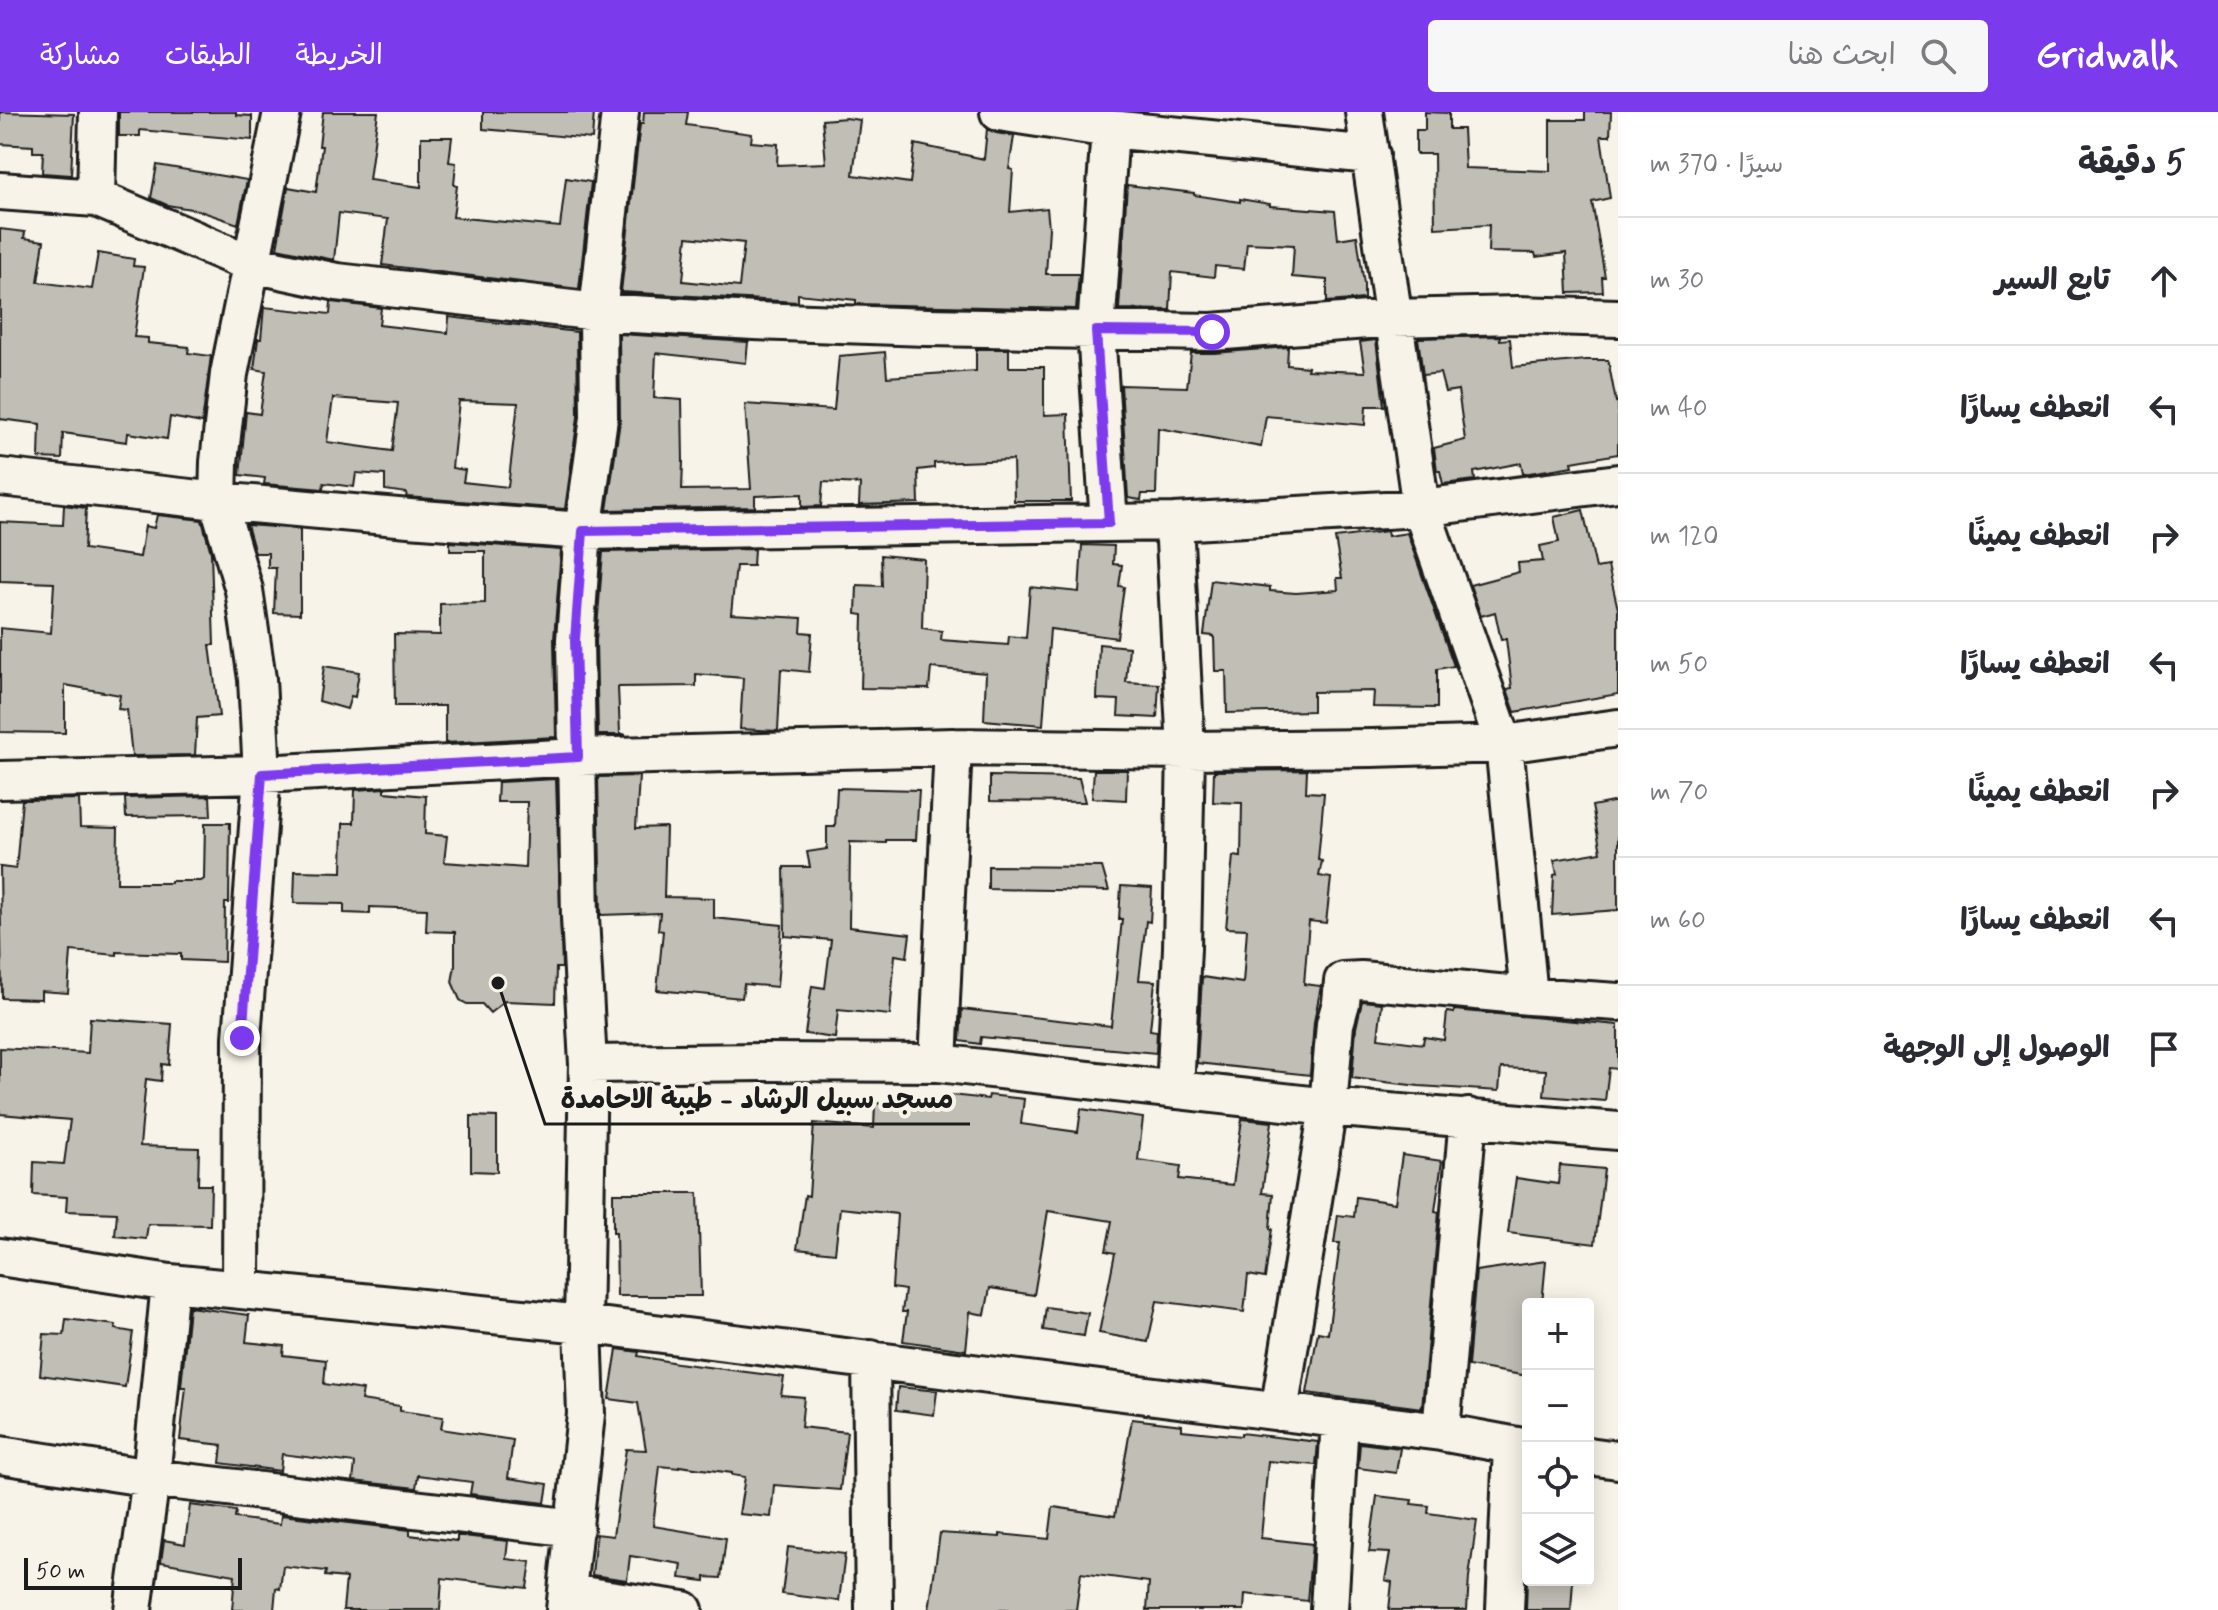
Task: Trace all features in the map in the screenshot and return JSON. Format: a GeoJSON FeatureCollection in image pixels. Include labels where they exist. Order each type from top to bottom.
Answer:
{"type":"FeatureCollection","features":[{"type":"Feature","properties":{"kind":"street"},"geometry":{"type":"LineString","coordinates":[[96,198],[98,112]]}},
{"type":"Feature","properties":{"kind":"street"},"geometry":{"type":"LineString","coordinates":[[241,1290],[242,1038],[262,774],[257,679],[244,590],[218,501],[219,462],[229,374],[282,112]]}},
{"type":"Feature","properties":{"kind":"street"},"geometry":{"type":"LineString","coordinates":[[620,112],[598,312],[599,418],[583,531],[575,640],[580,917],[588,1064],[583,1324],[586,1414],[567,1601],[684,1610]]}},
{"type":"Feature","properties":{"kind":"street"},"geometry":{"type":"LineString","coordinates":[[999,112],[1110,129],[1371,155]]}},
{"type":"Feature","properties":{"kind":"street"},"geometry":{"type":"LineString","coordinates":[[1364,112],[1421,508],[1504,744],[1529,996]]}},
{"type":"Feature","properties":{"kind":"street"},"geometry":{"type":"LineString","coordinates":[[1109,523],[1096,331],[1110,129]]}},
{"type":"Feature","properties":{"kind":"street"},"geometry":{"type":"LineString","coordinates":[[0,191],[96,198],[252,264],[337,282],[598,312],[754,321],[1212,332],[1393,318],[1517,315],[1618,318]]}},
{"type":"Feature","properties":{"kind":"street"},"geometry":{"type":"LineString","coordinates":[[0,477],[218,501],[583,531],[1174,522],[1421,508],[1618,483]]}},
{"type":"Feature","properties":{"kind":"street"},"geometry":{"type":"LineString","coordinates":[[1174,522],[1186,750],[1182,948],[1175,1090]]}},
{"type":"Feature","properties":{"kind":"street"},"geometry":{"type":"LineString","coordinates":[[0,780],[262,774],[578,757],[953,747],[1186,750],[1504,744],[1618,728]]}},
{"type":"Feature","properties":{"kind":"street"},"geometry":{"type":"LineString","coordinates":[[938,1063],[953,747]]}},
{"type":"Feature","properties":{"kind":"street"},"geometry":{"type":"LineString","coordinates":[[1279,1412],[1328,1107],[1335,1024],[1343,981],[1618,1002]]}},
{"type":"Feature","properties":{"kind":"street"},"geometry":{"type":"LineString","coordinates":[[588,1064],[938,1063],[1328,1107],[1618,1131]]}},
{"type":"Feature","properties":{"kind":"street"},"geometry":{"type":"LineString","coordinates":[[1441,1432],[1468,1117]]}},
{"type":"Feature","properties":{"kind":"street"},"geometry":{"type":"LineString","coordinates":[[0,1257],[170,1283],[583,1324],[871,1359],[1441,1432],[1520,1447],[1505,1610]]}},
{"type":"Feature","properties":{"kind":"street"},"geometry":{"type":"LineString","coordinates":[[133,1610],[151,1478],[170,1283]]}},
{"type":"Feature","properties":{"kind":"street"},"geometry":{"type":"LineString","coordinates":[[871,1359],[874,1610]]}},
{"type":"Feature","properties":{"kind":"street"},"geometry":{"type":"LineString","coordinates":[[1329,1610],[1340,1419]]}},
{"type":"Feature","properties":{"kind":"street"},"geometry":{"type":"LineString","coordinates":[[0,1455],[151,1478],[575,1528]]}},
{"type":"Feature","properties":{"kind":"street"},"geometry":{"type":"LineString","coordinates":[[1594,1457],[1618,1460]]}},
{"type":"Feature","properties":{"kind":"building"},"geometry":{"type":"Polygon","coordinates":[[[0,112],[74,114],[71,175],[42,173],[43,152],[33,152],[33,146],[0,144],[0,112]]]}},
{"type":"Feature","properties":{"kind":"building"},"geometry":{"type":"Polygon","coordinates":[[[119,112],[236,112],[236,115],[252,116],[252,140],[140,130],[140,136],[119,136],[119,112]]]}},
{"type":"Feature","properties":{"kind":"building"},"geometry":{"type":"Polygon","coordinates":[[[323,112],[378,112],[369,180],[421,187],[421,137],[452,137],[449,162],[456,163],[454,185],[457,186],[453,217],[560,227],[566,178],[591,182],[579,289],[382,265],[388,219],[339,213],[334,260],[277,248],[288,187],[316,192],[323,112]]]}},
{"type":"Feature","properties":{"kind":"building"},"geometry":{"type":"Polygon","coordinates":[[[483,112],[594,112],[592,139],[483,129],[483,112]]]}},
{"type":"Feature","properties":{"kind":"building"},"geometry":{"type":"Polygon","coordinates":[[[644,112],[688,112],[686,125],[752,134],[751,142],[778,144],[777,165],[826,163],[822,120],[860,120],[853,175],[910,183],[915,144],[984,159],[987,129],[1014,136],[1009,169],[1013,170],[1010,212],[1047,208],[1046,274],[1079,274],[1076,309],[856,304],[856,300],[798,294],[798,302],[621,292],[640,124],[643,124],[644,112]],[[687,237],[683,281],[739,287],[744,243],[687,237]]]}},
{"type":"Feature","properties":{"kind":"building"},"geometry":{"type":"Polygon","coordinates":[[[1425,112],[1449,113],[1449,129],[1463,129],[1465,168],[1550,171],[1550,120],[1585,120],[1585,112],[1611,112],[1610,136],[1601,136],[1610,198],[1592,202],[1605,277],[1602,277],[1603,292],[1568,293],[1566,253],[1536,257],[1535,253],[1488,252],[1489,225],[1435,228],[1434,154],[1416,154],[1416,130],[1425,130],[1425,112]]]}},
{"type":"Feature","properties":{"kind":"building"},"geometry":{"type":"Polygon","coordinates":[[[157,165],[247,180],[238,224],[151,198],[157,165]]]}},
{"type":"Feature","properties":{"kind":"building"},"geometry":{"type":"Polygon","coordinates":[[[1127,185],[1240,202],[1240,199],[1270,206],[1335,211],[1338,239],[1357,236],[1364,299],[1327,302],[1327,280],[1292,277],[1294,245],[1247,243],[1244,269],[1215,266],[1214,277],[1172,272],[1170,310],[1119,309],[1127,185]]]}},
{"type":"Feature","properties":{"kind":"building"},"geometry":{"type":"Polygon","coordinates":[[[0,229],[25,232],[24,238],[44,241],[38,282],[92,289],[98,253],[134,259],[133,266],[144,267],[134,337],[148,338],[148,343],[189,347],[188,353],[211,356],[202,423],[170,417],[167,439],[128,433],[127,442],[63,433],[62,459],[39,458],[40,424],[0,419],[0,229]]]}},
{"type":"Feature","properties":{"kind":"building"},"geometry":{"type":"Polygon","coordinates":[[[331,302],[381,308],[379,325],[448,333],[449,317],[577,332],[578,417],[565,509],[406,497],[407,493],[385,490],[385,475],[356,473],[354,487],[324,483],[323,489],[264,484],[265,478],[240,475],[246,412],[260,414],[266,371],[254,369],[264,307],[330,314],[331,302]],[[333,398],[327,442],[392,451],[398,403],[333,398]],[[459,401],[452,468],[465,470],[463,482],[508,487],[518,403],[459,401]]]}},
{"type":"Feature","properties":{"kind":"building"},"geometry":{"type":"Polygon","coordinates":[[[619,334],[748,342],[746,363],[656,353],[654,398],[682,400],[682,490],[751,489],[745,404],[834,410],[839,356],[885,352],[887,377],[976,371],[976,349],[1009,349],[1009,367],[1044,367],[1044,415],[1068,414],[1071,501],[1014,501],[1013,460],[934,463],[934,468],[918,470],[919,503],[859,505],[860,484],[823,482],[821,506],[802,507],[802,494],[755,496],[755,507],[607,510],[620,421],[619,334]]]}},
{"type":"Feature","properties":{"kind":"building"},"geometry":{"type":"Polygon","coordinates":[[[1500,336],[1500,340],[1510,339],[1513,367],[1608,360],[1618,401],[1618,454],[1572,462],[1573,466],[1523,474],[1521,463],[1474,472],[1475,480],[1443,484],[1440,471],[1437,471],[1434,448],[1465,440],[1458,390],[1445,392],[1440,373],[1423,375],[1418,338],[1500,336]]]}},
{"type":"Feature","properties":{"kind":"building"},"geometry":{"type":"Polygon","coordinates":[[[1376,340],[1384,406],[1366,406],[1365,425],[1266,416],[1261,447],[1158,428],[1156,494],[1142,494],[1141,500],[1128,498],[1121,385],[1187,387],[1191,353],[1288,347],[1287,365],[1308,367],[1307,370],[1365,372],[1360,342],[1376,340]]]}},
{"type":"Feature","properties":{"kind":"building"},"geometry":{"type":"Polygon","coordinates":[[[64,505],[86,508],[84,549],[140,557],[145,526],[154,528],[157,515],[202,520],[211,553],[214,645],[210,645],[219,716],[197,718],[195,755],[132,756],[127,710],[118,709],[120,695],[65,685],[65,733],[0,732],[0,628],[51,633],[54,583],[0,581],[0,522],[63,525],[64,505]]]}},
{"type":"Feature","properties":{"kind":"building"},"geometry":{"type":"Polygon","coordinates":[[[1583,510],[1596,568],[1608,566],[1618,609],[1618,694],[1515,712],[1507,689],[1512,688],[1506,639],[1501,640],[1495,612],[1481,616],[1470,585],[1519,572],[1518,563],[1543,561],[1540,546],[1559,542],[1554,517],[1583,510]]]}},
{"type":"Feature","properties":{"kind":"building"},"geometry":{"type":"Polygon","coordinates":[[[247,525],[300,529],[300,614],[274,613],[276,568],[268,568],[268,553],[255,553],[247,525]]]}},
{"type":"Feature","properties":{"kind":"building"},"geometry":{"type":"Polygon","coordinates":[[[1387,531],[1388,536],[1407,533],[1454,666],[1437,669],[1437,708],[1373,707],[1374,691],[1313,692],[1313,711],[1227,713],[1226,671],[1215,671],[1214,636],[1204,635],[1211,580],[1270,587],[1270,591],[1338,590],[1337,578],[1342,578],[1335,538],[1387,531]]]}},
{"type":"Feature","properties":{"kind":"building"},"geometry":{"type":"Polygon","coordinates":[[[450,542],[561,550],[554,639],[556,737],[445,743],[445,706],[395,706],[394,634],[440,635],[440,604],[485,603],[485,551],[450,551],[450,542]]]}},
{"type":"Feature","properties":{"kind":"building"},"geometry":{"type":"Polygon","coordinates":[[[1082,545],[1114,546],[1113,564],[1122,565],[1119,586],[1124,587],[1117,638],[1050,629],[1043,725],[984,720],[986,673],[931,668],[929,689],[861,688],[863,615],[856,614],[857,585],[882,586],[881,555],[924,559],[922,628],[942,631],[941,640],[1008,645],[1009,636],[1026,638],[1030,587],[1079,592],[1082,545]]]}},
{"type":"Feature","properties":{"kind":"building"},"geometry":{"type":"Polygon","coordinates":[[[754,549],[753,566],[736,566],[731,614],[802,618],[801,632],[812,633],[809,672],[781,669],[778,731],[740,729],[743,678],[696,674],[696,686],[618,687],[620,733],[626,735],[598,735],[596,641],[603,552],[754,549]]]}},
{"type":"Feature","properties":{"kind":"building"},"geometry":{"type":"Polygon","coordinates":[[[1099,644],[1129,647],[1126,682],[1159,684],[1157,718],[1118,716],[1119,700],[1097,699],[1099,644]]]}},
{"type":"Feature","properties":{"kind":"building"},"geometry":{"type":"Polygon","coordinates":[[[324,666],[359,672],[355,697],[351,696],[347,709],[319,701],[324,666]]]}},
{"type":"Feature","properties":{"kind":"building"},"geometry":{"type":"Polygon","coordinates":[[[1094,770],[1127,770],[1126,800],[1092,798],[1094,770]]]}},
{"type":"Feature","properties":{"kind":"building"},"geometry":{"type":"Polygon","coordinates":[[[1307,770],[1306,792],[1324,793],[1319,876],[1331,878],[1326,923],[1309,921],[1304,984],[1321,986],[1314,1022],[1310,1075],[1197,1063],[1202,977],[1243,983],[1247,929],[1226,928],[1233,856],[1241,857],[1242,803],[1213,802],[1214,771],[1307,770]]]}},
{"type":"Feature","properties":{"kind":"building"},"geometry":{"type":"Polygon","coordinates":[[[639,776],[636,828],[666,827],[664,897],[714,898],[714,918],[782,925],[777,987],[744,984],[742,998],[657,990],[663,931],[658,930],[660,913],[601,915],[598,777],[639,776]]]}},
{"type":"Feature","properties":{"kind":"building"},"geometry":{"type":"Polygon","coordinates":[[[990,776],[1079,778],[1085,802],[990,801],[990,776]]]}},
{"type":"Feature","properties":{"kind":"building"},"geometry":{"type":"Polygon","coordinates":[[[556,779],[562,968],[556,968],[555,1003],[505,1001],[490,1013],[482,1004],[467,1004],[460,1000],[452,982],[455,932],[426,931],[427,909],[370,907],[370,914],[344,913],[344,904],[294,903],[295,871],[342,872],[343,823],[354,823],[355,790],[385,788],[385,792],[426,796],[425,834],[447,836],[444,862],[525,868],[527,802],[497,802],[498,782],[556,779]]]}},
{"type":"Feature","properties":{"kind":"building"},"geometry":{"type":"Polygon","coordinates":[[[837,788],[919,790],[916,840],[850,842],[849,927],[910,934],[907,957],[895,955],[890,1015],[838,1010],[835,1038],[805,1034],[812,986],[825,988],[831,940],[785,936],[784,867],[810,867],[807,852],[827,849],[827,827],[835,827],[837,788]]]}},
{"type":"Feature","properties":{"kind":"building"},"geometry":{"type":"Polygon","coordinates":[[[210,796],[211,816],[126,817],[125,798],[210,796]]]}},
{"type":"Feature","properties":{"kind":"building"},"geometry":{"type":"Polygon","coordinates":[[[79,799],[80,827],[118,828],[117,883],[201,881],[204,879],[205,823],[230,823],[229,903],[225,903],[224,962],[181,960],[181,954],[117,952],[117,955],[71,951],[68,993],[41,991],[41,999],[2,998],[0,867],[16,869],[22,800],[79,799]]]}},
{"type":"Feature","properties":{"kind":"building"},"geometry":{"type":"Polygon","coordinates":[[[1618,801],[1618,910],[1552,915],[1554,875],[1557,874],[1554,860],[1601,852],[1592,806],[1618,801]]]}},
{"type":"Feature","properties":{"kind":"building"},"geometry":{"type":"Polygon","coordinates":[[[988,866],[1102,867],[1109,891],[988,889],[988,866]]]}},
{"type":"Feature","properties":{"kind":"building"},"geometry":{"type":"Polygon","coordinates":[[[1121,886],[1152,888],[1150,922],[1146,921],[1139,980],[1155,981],[1150,1030],[1157,1031],[1156,1053],[981,1037],[980,1044],[960,1041],[962,1009],[1111,1026],[1122,919],[1119,919],[1121,886]]]}},
{"type":"Feature","properties":{"kind":"building"},"geometry":{"type":"Polygon","coordinates":[[[1362,1001],[1382,1003],[1378,1038],[1423,1044],[1424,1037],[1444,1040],[1447,1012],[1454,1013],[1454,1010],[1618,1025],[1618,1069],[1609,1068],[1605,1101],[1544,1096],[1546,1070],[1501,1068],[1499,1091],[1352,1078],[1356,1028],[1362,1001]]]}},
{"type":"Feature","properties":{"kind":"building"},"geometry":{"type":"Polygon","coordinates":[[[90,1018],[172,1024],[169,1065],[162,1064],[161,1081],[146,1079],[140,1146],[199,1148],[198,1185],[211,1185],[210,1225],[148,1224],[146,1239],[115,1236],[117,1213],[66,1211],[67,1197],[33,1195],[34,1162],[64,1164],[70,1120],[0,1114],[0,1048],[88,1053],[90,1018]]]}},
{"type":"Feature","properties":{"kind":"building"},"geometry":{"type":"Polygon","coordinates":[[[950,1095],[1024,1099],[1021,1124],[1078,1132],[1081,1109],[1143,1118],[1138,1160],[1181,1166],[1179,1179],[1233,1185],[1242,1119],[1272,1122],[1262,1193],[1273,1194],[1265,1278],[1248,1275],[1244,1312],[1157,1301],[1148,1342],[1099,1333],[1115,1253],[1106,1251],[1112,1221],[1048,1211],[1034,1295],[990,1288],[985,1315],[970,1312],[966,1350],[903,1341],[907,1312],[902,1312],[905,1290],[892,1288],[897,1214],[840,1208],[835,1253],[797,1249],[805,1195],[809,1196],[814,1123],[874,1128],[875,1103],[947,1113],[950,1095]]]}},
{"type":"Feature","properties":{"kind":"building"},"geometry":{"type":"Polygon","coordinates":[[[471,1116],[497,1117],[497,1172],[471,1171],[471,1116]]]}},
{"type":"Feature","properties":{"kind":"building"},"geometry":{"type":"Polygon","coordinates":[[[1402,1155],[1442,1161],[1435,1211],[1439,1212],[1422,1408],[1307,1393],[1318,1332],[1328,1334],[1340,1243],[1334,1243],[1338,1215],[1354,1217],[1356,1197],[1395,1203],[1402,1155]]]}},
{"type":"Feature","properties":{"kind":"building"},"geometry":{"type":"Polygon","coordinates":[[[1560,1165],[1604,1169],[1595,1244],[1508,1233],[1516,1178],[1558,1184],[1560,1165]]]}},
{"type":"Feature","properties":{"kind":"building"},"geometry":{"type":"Polygon","coordinates":[[[613,1193],[698,1193],[701,1296],[617,1296],[613,1193]]]}},
{"type":"Feature","properties":{"kind":"building"},"geometry":{"type":"Polygon","coordinates":[[[1546,1261],[1543,1298],[1522,1298],[1522,1375],[1468,1366],[1476,1271],[1546,1261]]]}},
{"type":"Feature","properties":{"kind":"building"},"geometry":{"type":"Polygon","coordinates":[[[189,1307],[249,1315],[246,1342],[284,1346],[283,1355],[326,1360],[324,1384],[363,1390],[361,1400],[400,1406],[400,1411],[443,1417],[441,1429],[513,1440],[508,1478],[548,1484],[545,1503],[470,1494],[472,1482],[418,1475],[416,1488],[353,1481],[355,1463],[282,1454],[280,1471],[220,1463],[222,1445],[180,1440],[186,1387],[181,1387],[189,1307]]]}},
{"type":"Feature","properties":{"kind":"building"},"geometry":{"type":"Polygon","coordinates":[[[1046,1307],[1088,1313],[1084,1336],[1043,1330],[1046,1307]]]}},
{"type":"Feature","properties":{"kind":"building"},"geometry":{"type":"Polygon","coordinates":[[[66,1319],[116,1325],[115,1329],[133,1332],[125,1387],[40,1375],[44,1334],[64,1335],[66,1319]]]}},
{"type":"Feature","properties":{"kind":"building"},"geometry":{"type":"Polygon","coordinates":[[[617,1349],[677,1363],[784,1377],[781,1395],[804,1397],[801,1427],[847,1432],[840,1490],[774,1485],[771,1517],[739,1514],[745,1477],[679,1466],[660,1466],[653,1526],[726,1538],[721,1578],[705,1577],[705,1581],[680,1578],[682,1564],[630,1556],[627,1580],[592,1575],[596,1534],[613,1536],[626,1449],[646,1450],[638,1403],[609,1399],[617,1349]]]}},
{"type":"Feature","properties":{"kind":"building"},"geometry":{"type":"Polygon","coordinates":[[[898,1387],[937,1391],[934,1415],[896,1410],[898,1387]]]}},
{"type":"Feature","properties":{"kind":"building"},"geometry":{"type":"Polygon","coordinates":[[[1132,1419],[1182,1425],[1182,1430],[1318,1442],[1316,1465],[1268,1461],[1261,1538],[1312,1544],[1307,1601],[1245,1594],[1244,1610],[1147,1610],[1149,1582],[1081,1573],[1076,1610],[929,1610],[940,1533],[1049,1539],[1053,1507],[1115,1516],[1132,1419]]]}},
{"type":"Feature","properties":{"kind":"building"},"geometry":{"type":"Polygon","coordinates":[[[1360,1443],[1400,1448],[1396,1473],[1358,1468],[1360,1443]]]}},
{"type":"Feature","properties":{"kind":"building"},"geometry":{"type":"Polygon","coordinates":[[[1377,1496],[1412,1500],[1411,1504],[1429,1506],[1428,1513],[1477,1520],[1467,1610],[1389,1610],[1392,1582],[1385,1580],[1390,1553],[1369,1552],[1377,1496]]]}},
{"type":"Feature","properties":{"kind":"building"},"geometry":{"type":"Polygon","coordinates":[[[190,1505],[236,1511],[235,1518],[280,1524],[281,1515],[410,1530],[410,1535],[457,1541],[457,1536],[463,1536],[508,1541],[506,1559],[531,1562],[527,1588],[442,1578],[440,1610],[343,1610],[346,1578],[325,1576],[326,1571],[283,1566],[280,1589],[276,1588],[274,1610],[232,1610],[235,1575],[161,1562],[164,1540],[185,1544],[190,1505]]]}},
{"type":"Feature","properties":{"kind":"building"},"geometry":{"type":"Polygon","coordinates":[[[788,1547],[845,1554],[839,1601],[782,1594],[788,1547]]]}},
{"type":"Feature","properties":{"kind":"building"},"geometry":{"type":"Polygon","coordinates":[[[1527,1586],[1573,1586],[1571,1610],[1526,1610],[1527,1586]]]}},
{"type":"Feature","properties":{"kind":"place","name":"مسجد سبيل الرشاد - طيبة الاحامدة"},"geometry":{"type":"Point","coordinates":[498,983]}},
{"type":"Feature","properties":{"kind":"route"},"geometry":{"type":"LineString","coordinates":[[242,1038],[262,774],[578,757],[575,640],[583,531],[1109,523],[1096,331],[1212,332]]}}]}
